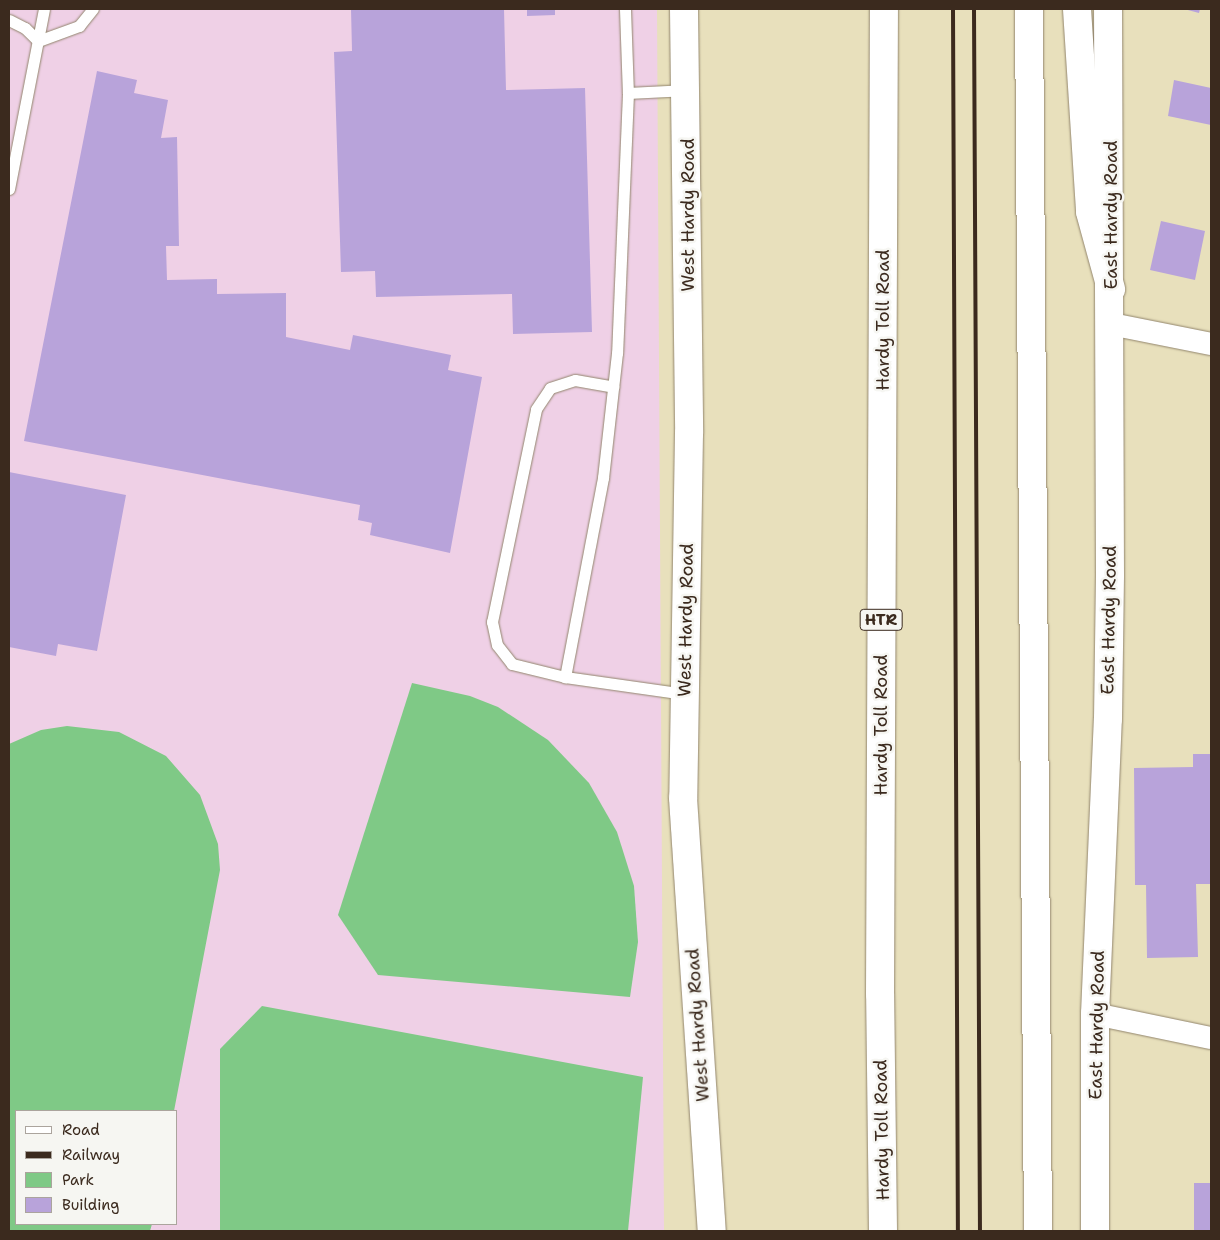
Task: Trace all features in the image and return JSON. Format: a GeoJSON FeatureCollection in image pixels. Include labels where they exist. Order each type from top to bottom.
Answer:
{"type":"FeatureCollection","features":[{"type":"Feature","properties":{"kind":"main road","name":"West Hardy Road"},"geometry":{"type":"LineString","coordinates":[[684,9],[687,90],[689,433],[683,798],[712,1231]]}},
{"type":"Feature","properties":{"kind":"main road","name":"Hardy Toll Road"},"geometry":{"type":"LineString","coordinates":[[883,1231],[880,974],[884,9]]}},
{"type":"Feature","properties":{"kind":"main road"},"geometry":{"type":"LineString","coordinates":[[1029,9],[1038,1231]]}},
{"type":"Feature","properties":{"kind":"main road"},"geometry":{"type":"LineString","coordinates":[[1077,9],[1090,212],[1111,289]]}},
{"type":"Feature","properties":{"kind":"main road","name":"East Hardy Road"},"geometry":{"type":"LineString","coordinates":[[1094,1231],[1095,1014],[1108,719],[1111,289],[1108,9]]}},
{"type":"Feature","properties":{"kind":"street"},"geometry":{"type":"LineString","coordinates":[[1111,324],[1211,344]]}},
{"type":"Feature","properties":{"kind":"street"},"geometry":{"type":"LineString","coordinates":[[1095,1014],[1211,1038]]}},
{"type":"Feature","properties":{"kind":"lane"},"geometry":{"type":"LineString","coordinates":[[9,189],[44,9]]}},
{"type":"Feature","properties":{"kind":"lane"},"geometry":{"type":"LineString","coordinates":[[38,41],[79,26],[93,9]]}},
{"type":"Feature","properties":{"kind":"lane"},"geometry":{"type":"LineString","coordinates":[[565,677],[603,478],[614,387],[628,93],[625,9]]}},
{"type":"Feature","properties":{"kind":"lane"},"geometry":{"type":"LineString","coordinates":[[9,20],[25,28],[38,41]]}},
{"type":"Feature","properties":{"kind":"lane"},"geometry":{"type":"LineString","coordinates":[[628,93],[687,90]]}},
{"type":"Feature","properties":{"kind":"lane"},"geometry":{"type":"LineString","coordinates":[[614,387],[575,380],[550,388],[536,409],[492,622],[497,645],[512,664],[565,677],[685,694]]}},
{"type":"Feature","properties":{"kind":"shaded area"},"geometry":{"type":"Polygon","coordinates":[[[10,9],[657,9],[664,1231],[9,1231],[10,9]]]}},
{"type":"Feature","properties":{"kind":"green space"},"geometry":{"type":"Polygon","coordinates":[[[412,683],[470,696],[498,707],[548,740],[589,783],[617,832],[634,886],[638,942],[630,997],[378,975],[338,915],[412,683]]]}},
{"type":"Feature","properties":{"kind":"green space"},"geometry":{"type":"Polygon","coordinates":[[[67,726],[119,732],[166,756],[200,795],[218,844],[220,870],[174,1110],[15,1110],[15,1225],[152,1225],[150,1231],[9,1231],[9,744],[41,730],[67,726]]]}},
{"type":"Feature","properties":{"kind":"green space"},"geometry":{"type":"Polygon","coordinates":[[[262,1006],[643,1077],[628,1231],[220,1231],[220,1049],[262,1006]]]}},
{"type":"Feature","properties":{"kind":"building"},"geometry":{"type":"Polygon","coordinates":[[[351,9],[504,9],[506,90],[585,88],[592,332],[513,334],[512,294],[376,297],[375,271],[341,272],[334,52],[352,51],[351,9]]]}},
{"type":"Feature","properties":{"kind":"building"},"geometry":{"type":"Polygon","coordinates":[[[527,9],[555,9],[555,15],[527,16],[527,9]]]}},
{"type":"Feature","properties":{"kind":"building"},"geometry":{"type":"Polygon","coordinates":[[[1184,9],[1200,9],[1199,13],[1184,9]]]}},
{"type":"Feature","properties":{"kind":"building"},"geometry":{"type":"Polygon","coordinates":[[[97,71],[137,80],[134,93],[168,100],[161,138],[177,137],[179,246],[166,246],[167,280],[217,279],[217,294],[286,293],[286,337],[350,350],[353,335],[451,355],[448,370],[482,377],[450,553],[370,535],[372,523],[358,520],[360,505],[24,441],[97,71]]]}},
{"type":"Feature","properties":{"kind":"building"},"geometry":{"type":"Polygon","coordinates":[[[1174,80],[1211,88],[1211,125],[1168,116],[1174,80]]]}},
{"type":"Feature","properties":{"kind":"building"},"geometry":{"type":"Polygon","coordinates":[[[1161,221],[1205,231],[1195,280],[1150,270],[1161,221]]]}},
{"type":"Feature","properties":{"kind":"building"},"geometry":{"type":"Polygon","coordinates":[[[9,472],[126,495],[97,651],[58,644],[56,656],[9,647],[9,472]]]}},
{"type":"Feature","properties":{"kind":"building"},"geometry":{"type":"Polygon","coordinates":[[[1193,754],[1211,754],[1211,884],[1196,884],[1198,957],[1147,958],[1146,885],[1135,885],[1134,768],[1193,767],[1193,754]]]}},
{"type":"Feature","properties":{"kind":"building"},"geometry":{"type":"Polygon","coordinates":[[[1194,1183],[1211,1183],[1211,1231],[1194,1231],[1194,1183]]]}},
{"type":"Feature","properties":{"kind":"railway"},"geometry":{"type":"LineString","coordinates":[[953,9],[958,1231]]}},
{"type":"Feature","properties":{"kind":"railway"},"geometry":{"type":"LineString","coordinates":[[974,9],[980,1231]]}}]}
